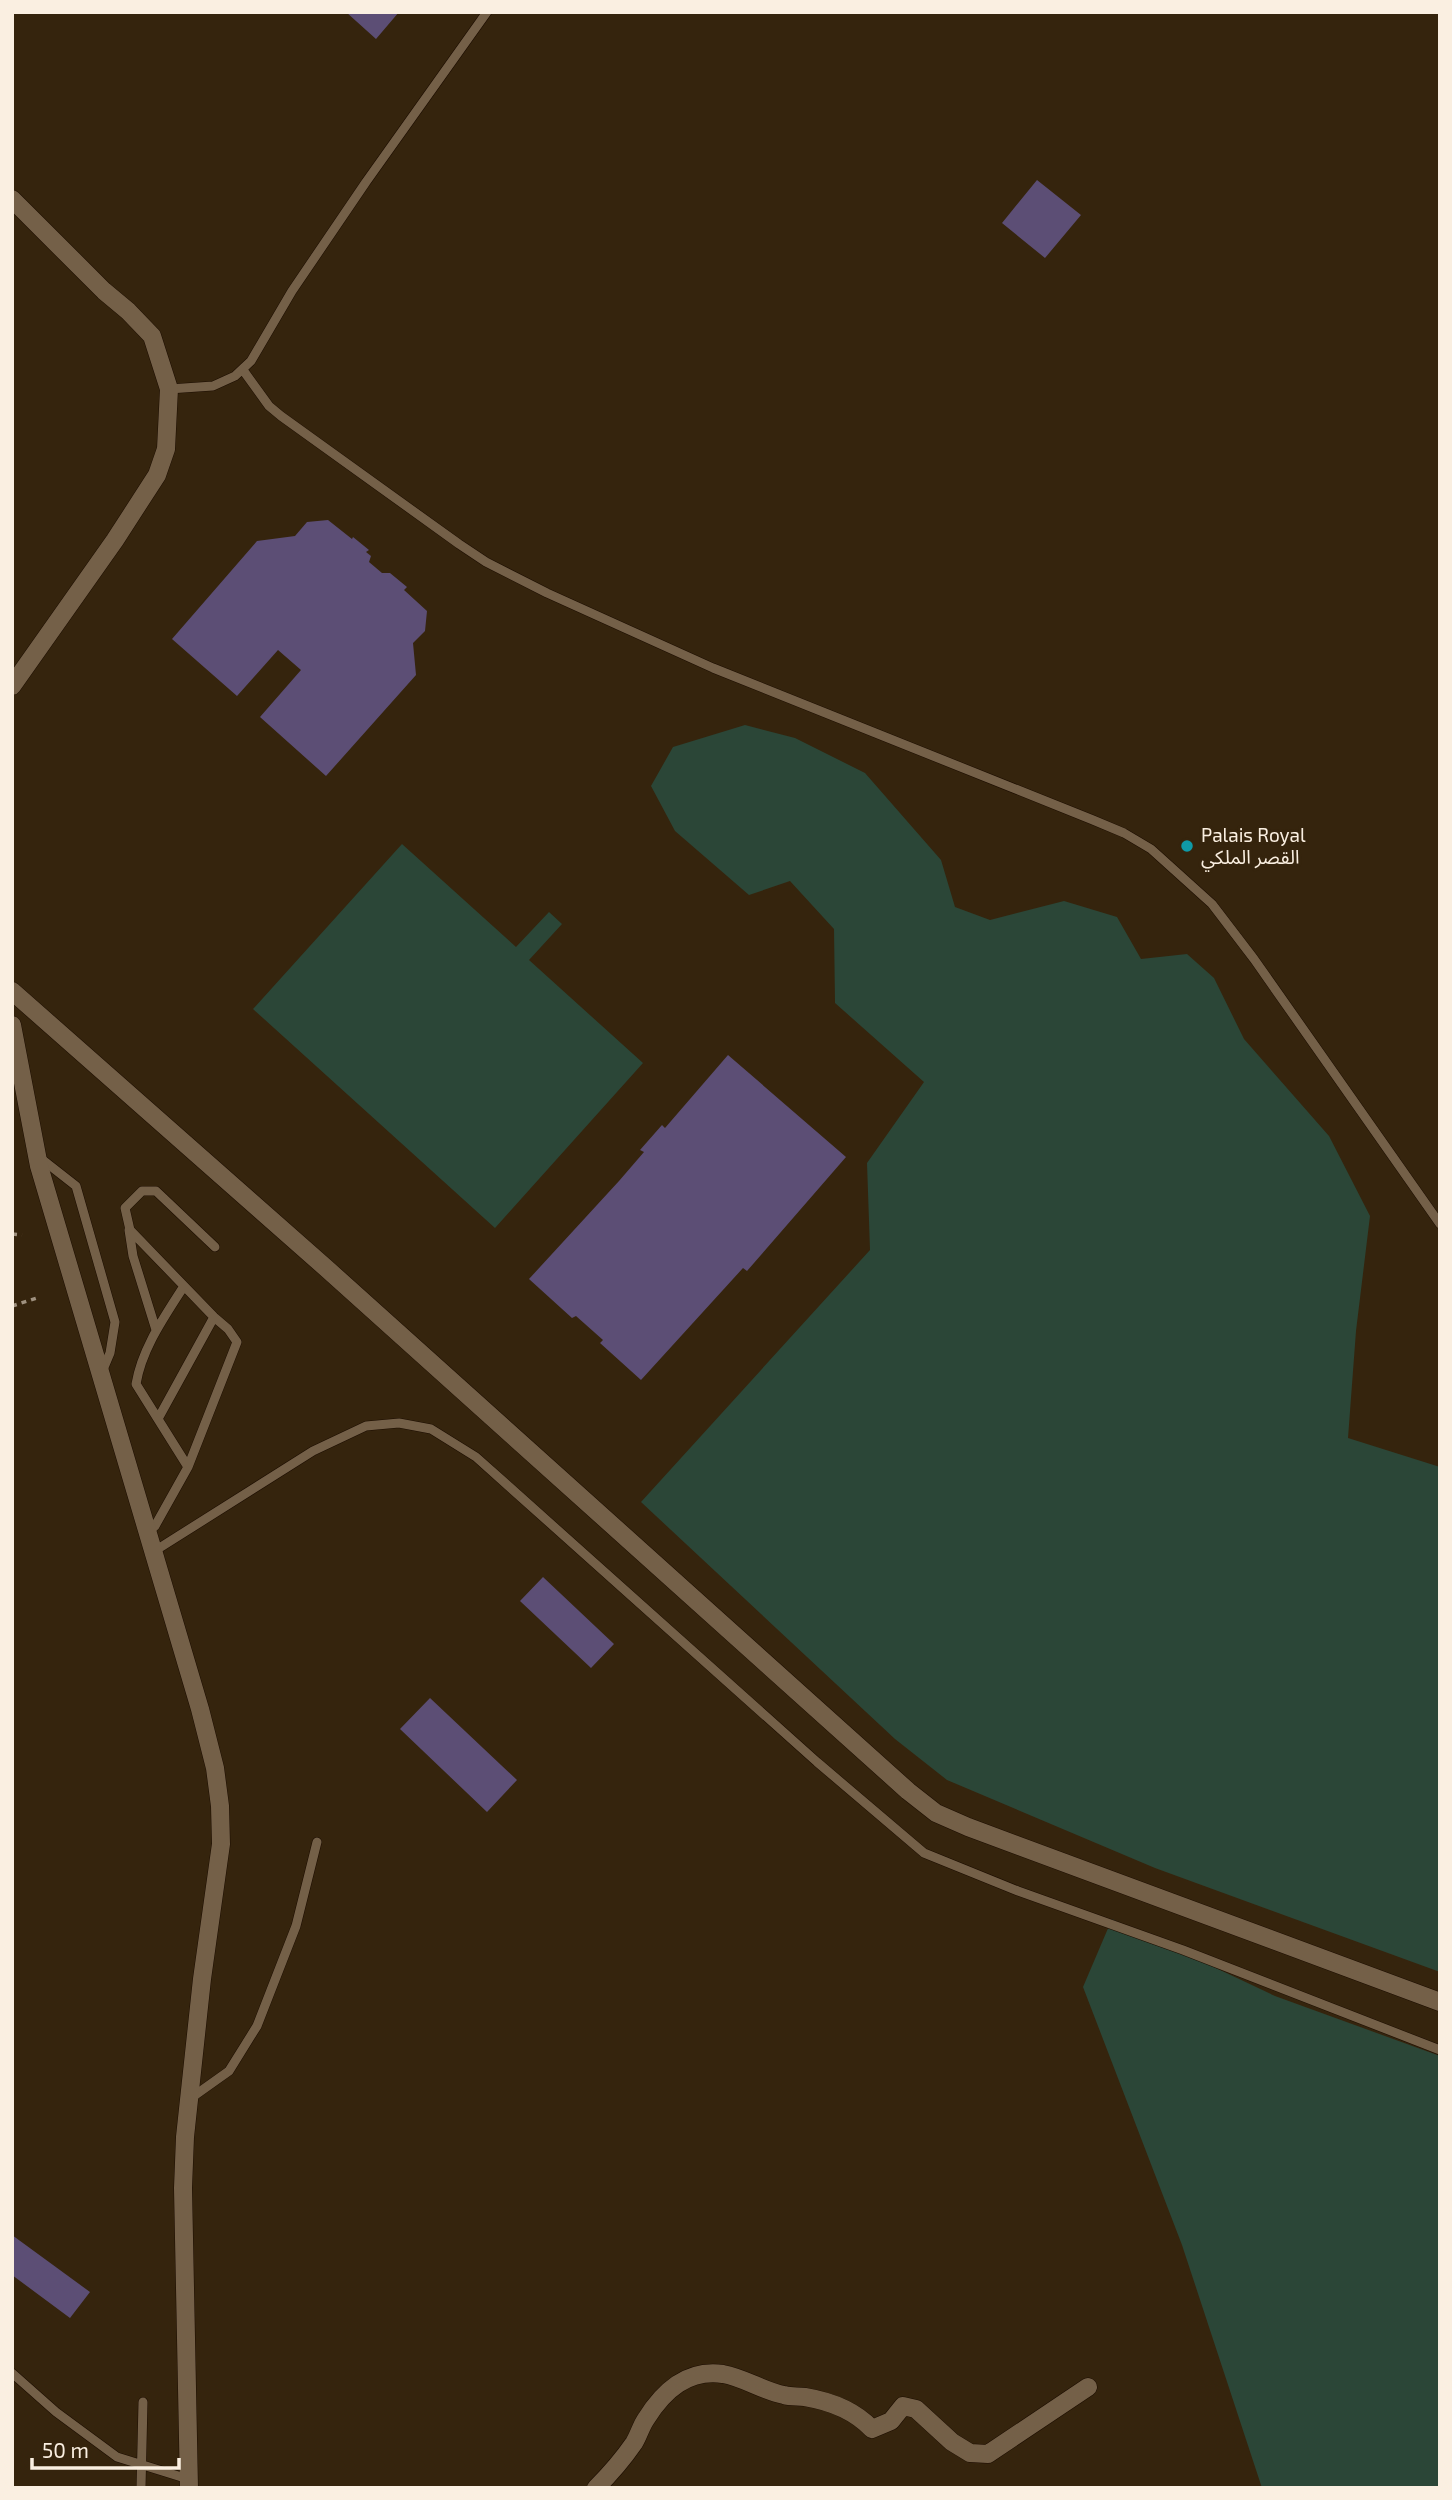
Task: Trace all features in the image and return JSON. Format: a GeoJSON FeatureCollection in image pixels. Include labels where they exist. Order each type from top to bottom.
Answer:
{"type":"FeatureCollection","features":[{"type":"Feature","properties":{"kind":"street"},"geometry":{"type":"LineString","coordinates":[[12,199],[146,330],[158,351],[169,389],[166,449],[157,475],[12,686]]}},
{"type":"Feature","properties":{"kind":"street"},"geometry":{"type":"LineString","coordinates":[[12,991],[326,1268],[908,1791],[936,1812],[1021,1848],[1440,2002]]}},
{"type":"Feature","properties":{"kind":"street"},"geometry":{"type":"LineString","coordinates":[[12,1024],[37,1156],[203,1721],[215,1768],[220,1806],[221,1844],[202,1979],[183,2188],[188,2484]]}},
{"type":"Feature","properties":{"kind":"street"},"geometry":{"type":"LineString","coordinates":[[596,2488],[625,2456],[660,2398],[690,2376],[708,2373],[725,2375],[784,2395],[831,2404],[851,2413],[872,2429],[891,2421],[903,2406],[916,2409],[952,2442],[970,2454],[988,2454],[1005,2445],[1088,2387]]}},
{"type":"Feature","properties":{"kind":"lane"},"geometry":{"type":"LineString","coordinates":[[169,389],[213,386],[243,370],[258,351],[292,290],[487,12]]}},
{"type":"Feature","properties":{"kind":"lane"},"geometry":{"type":"LineString","coordinates":[[243,370],[269,407],[486,562],[547,593],[713,668],[1093,820],[1151,849],[1212,904],[1254,959],[1440,1224]]}},
{"type":"Feature","properties":{"kind":"lane"},"geometry":{"type":"LineString","coordinates":[[37,1156],[76,1186],[115,1322],[110,1353],[100,1376]]}},
{"type":"Feature","properties":{"kind":"lane"},"geometry":{"type":"LineString","coordinates":[[156,1330],[133,1256],[125,1208],[142,1191],[156,1191],[215,1247]]}},
{"type":"Feature","properties":{"kind":"lane"},"geometry":{"type":"LineString","coordinates":[[128,1223],[130,1230],[228,1329],[237,1342],[188,1467],[155,1526],[149,1531]]}},
{"type":"Feature","properties":{"kind":"lane"},"geometry":{"type":"LineString","coordinates":[[184,1286],[156,1330],[139,1369],[136,1384],[188,1467]]}},
{"type":"Feature","properties":{"kind":"lane"},"geometry":{"type":"LineString","coordinates":[[159,1418],[214,1317]]}},
{"type":"Feature","properties":{"kind":"lane"},"geometry":{"type":"LineString","coordinates":[[153,1552],[313,1451],[366,1426],[399,1423],[431,1429],[476,1457],[817,1762],[924,1853],[1440,2050]]}},
{"type":"Feature","properties":{"kind":"lane"},"geometry":{"type":"LineString","coordinates":[[189,2099],[229,2071],[257,2026],[296,1926],[317,1842]]}},
{"type":"Feature","properties":{"kind":"lane"},"geometry":{"type":"LineString","coordinates":[[12,2373],[56,2412],[117,2457],[188,2484]]}},
{"type":"Feature","properties":{"kind":"lane"},"geometry":{"type":"LineString","coordinates":[[141,2488],[143,2402]]}},
{"type":"Feature","properties":{"kind":"path"},"geometry":{"type":"LineString","coordinates":[[12,1234],[22,1235]]}},
{"type":"Feature","properties":{"kind":"path"},"geometry":{"type":"LineString","coordinates":[[12,1306],[40,1297]]}},
{"type":"Feature","properties":{"kind":"green space"},"geometry":{"type":"Polygon","coordinates":[[[745,725],[795,738],[865,773],[941,860],[955,907],[990,920],[1064,901],[1117,917],[1141,959],[1187,954],[1214,978],[1244,1039],[1329,1136],[1370,1216],[1356,1331],[1348,1438],[1440,1467],[1440,1972],[1155,1868],[947,1780],[895,1739],[641,1502],[870,1250],[867,1163],[924,1082],[835,1003],[834,929],[790,881],[749,895],[675,831],[651,786],[673,747],[745,725]]]}},
{"type":"Feature","properties":{"kind":"green space"},"geometry":{"type":"Polygon","coordinates":[[[402,844],[516,947],[549,912],[562,924],[529,960],[643,1063],[495,1228],[253,1009],[402,844]]]}},
{"type":"Feature","properties":{"kind":"green space"},"geometry":{"type":"Polygon","coordinates":[[[1112,1919],[1275,1996],[1440,2056],[1440,2488],[1262,2488],[1182,2245],[1083,1987],[1112,1919]]]}},
{"type":"Feature","properties":{"kind":"building"},"geometry":{"type":"Polygon","coordinates":[[[346,12],[399,12],[376,39],[346,12]]]}},
{"type":"Feature","properties":{"kind":"building"},"geometry":{"type":"Polygon","coordinates":[[[1037,180],[1081,215],[1045,258],[1002,223],[1037,180]]]}},
{"type":"Feature","properties":{"kind":"building"},"geometry":{"type":"Polygon","coordinates":[[[328,520],[369,550],[366,552],[371,556],[369,562],[382,573],[390,573],[407,587],[404,590],[427,611],[425,631],[413,643],[416,675],[326,776],[260,717],[301,670],[278,650],[237,696],[172,639],[257,541],[295,536],[307,522],[328,520]]]}},
{"type":"Feature","properties":{"kind":"building"},"geometry":{"type":"Polygon","coordinates":[[[728,1055],[846,1157],[747,1271],[743,1268],[641,1380],[600,1343],[603,1340],[576,1316],[572,1318],[529,1279],[619,1181],[644,1152],[640,1150],[662,1125],[665,1128],[728,1055]]]}},
{"type":"Feature","properties":{"kind":"building"},"geometry":{"type":"Polygon","coordinates":[[[543,1577],[614,1644],[591,1668],[520,1601],[543,1577]]]}},
{"type":"Feature","properties":{"kind":"building"},"geometry":{"type":"Polygon","coordinates":[[[430,1698],[517,1780],[487,1812],[400,1729],[430,1698]]]}},
{"type":"Feature","properties":{"kind":"building"},"geometry":{"type":"Polygon","coordinates":[[[12,2235],[90,2292],[70,2318],[12,2275],[12,2235]]]}},
{"type":"Feature","properties":{"kind":"place","name":"Palais Royal القصر الملكي"},"geometry":{"type":"Point","coordinates":[1187,846]}}]}
